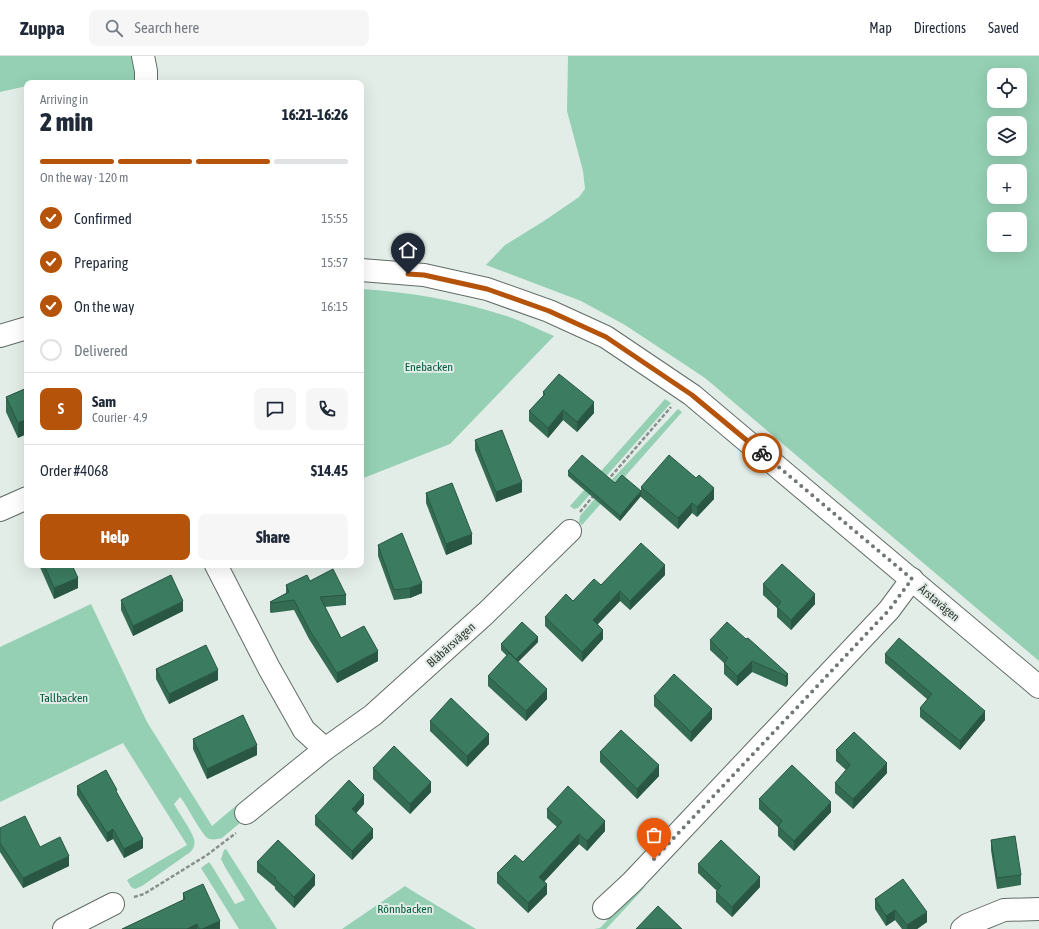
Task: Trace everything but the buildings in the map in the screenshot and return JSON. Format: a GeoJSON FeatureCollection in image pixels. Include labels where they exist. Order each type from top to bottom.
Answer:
{"type":"FeatureCollection","features":[{"type":"Feature","properties":{"kind":"street"},"geometry":{"type":"LineString","coordinates":[[143,56],[146,80]]}},
{"type":"Feature","properties":{"kind":"street","name":"Ärstavägen"},"geometry":{"type":"LineString","coordinates":[[364,270],[431,276],[487,289],[549,311],[606,337],[685,390],[1039,687]]}},
{"type":"Feature","properties":{"kind":"street"},"geometry":{"type":"LineString","coordinates":[[0,336],[24,329]]}},
{"type":"Feature","properties":{"kind":"street"},"geometry":{"type":"LineString","coordinates":[[0,510],[24,499]]}},
{"type":"Feature","properties":{"kind":"street","name":"Blåbärsvägen"},"geometry":{"type":"LineString","coordinates":[[246,813],[325,749],[373,715],[486,613],[570,531]]}},
{"type":"Feature","properties":{"kind":"street"},"geometry":{"type":"LineString","coordinates":[[218,568],[269,668],[304,730],[325,749]]}},
{"type":"Feature","properties":{"kind":"street"},"geometry":{"type":"LineString","coordinates":[[604,908],[632,882],[889,610],[912,579]]}},
{"type":"Feature","properties":{"kind":"street"},"geometry":{"type":"LineString","coordinates":[[64,929],[113,904]]}},
{"type":"Feature","properties":{"kind":"street"},"geometry":{"type":"LineString","coordinates":[[962,929],[966,925],[1004,910],[1039,909]]}},
{"type":"Feature","properties":{"kind":"path"},"geometry":{"type":"LineString","coordinates":[[606,481],[685,390]]}},
{"type":"Feature","properties":{"kind":"path"},"geometry":{"type":"LineString","coordinates":[[580,510],[596,493]]}},
{"type":"Feature","properties":{"kind":"path"},"geometry":{"type":"LineString","coordinates":[[113,904],[144,894],[207,855],[251,822],[246,813]]}},
{"type":"Feature","properties":{"kind":"green space"},"geometry":{"type":"Polygon","coordinates":[[[0,56],[139,56],[142,80],[24,80],[24,87],[0,92],[0,56]]]}},
{"type":"Feature","properties":{"kind":"green space"},"geometry":{"type":"Polygon","coordinates":[[[568,56],[1039,56],[1039,661],[705,378],[625,325],[581,301],[486,265],[505,245],[579,197],[585,189],[583,171],[567,111],[568,56]]]}},
{"type":"Feature","properties":{"kind":"green space","name":"Enebacken"},"geometry":{"type":"Polygon","coordinates":[[[364,289],[397,292],[468,305],[509,317],[554,336],[450,444],[364,478],[364,289]]]}},
{"type":"Feature","properties":{"kind":"green space"},"geometry":{"type":"Polygon","coordinates":[[[665,399],[671,403],[578,508],[574,509],[570,506],[665,399]]]}},
{"type":"Feature","properties":{"kind":"green space"},"geometry":{"type":"Polygon","coordinates":[[[678,409],[682,412],[582,525],[579,522],[580,516],[604,488],[678,409]]]}},
{"type":"Feature","properties":{"kind":"green space","name":"Tallbacken"},"geometry":{"type":"Polygon","coordinates":[[[91,604],[147,722],[212,826],[238,804],[247,817],[222,838],[209,839],[202,832],[180,797],[174,804],[193,836],[193,848],[188,854],[142,886],[135,889],[131,887],[127,880],[187,845],[123,743],[0,802],[0,647],[91,604]]]}},
{"type":"Feature","properties":{"kind":"green space"},"geometry":{"type":"Polygon","coordinates":[[[226,849],[277,929],[239,929],[201,868],[209,862],[235,904],[245,900],[221,859],[224,850],[226,849]]]}},
{"type":"Feature","properties":{"kind":"green space"},"geometry":{"type":"Polygon","coordinates":[[[647,885],[606,929],[594,929],[600,928],[618,909],[647,885]]]}},
{"type":"Feature","properties":{"kind":"green space","name":"Rönnbacken"},"geometry":{"type":"Polygon","coordinates":[[[405,886],[411,890],[476,929],[342,929],[405,886]]]}},
{"type":"Feature","properties":{"kind":"way so far"},"geometry":{"type":"LineString","coordinates":[[654,859],[889,610],[912,579],[762,453]]}},
{"type":"Feature","properties":{"kind":"route"},"geometry":{"type":"LineString","coordinates":[[408,274],[424,275],[487,289],[549,311],[606,337],[692,395],[762,453]]}}]}
